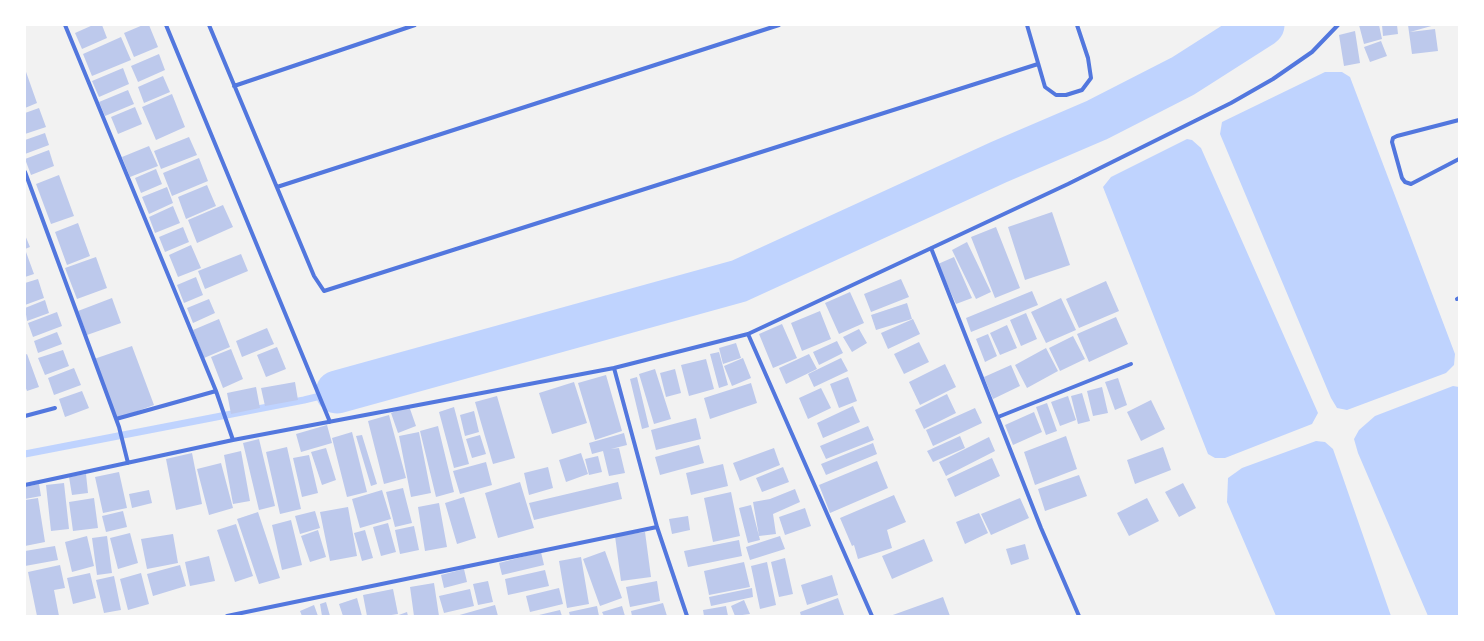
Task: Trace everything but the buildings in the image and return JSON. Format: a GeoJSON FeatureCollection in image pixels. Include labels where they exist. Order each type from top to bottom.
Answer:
{"type":"FeatureCollection","features":[{"type":"Feature","properties":{"kind":"street"},"geometry":{"type":"LineString","coordinates":[[65,25],[216,391],[233,440]]}},
{"type":"Feature","properties":{"kind":"street"},"geometry":{"type":"LineString","coordinates":[[166,25],[330,422]]}},
{"type":"Feature","properties":{"kind":"street"},"geometry":{"type":"LineString","coordinates":[[209,25],[314,276],[324,291],[1038,64]]}},
{"type":"Feature","properties":{"kind":"street"},"geometry":{"type":"LineString","coordinates":[[234,86],[415,25]]}},
{"type":"Feature","properties":{"kind":"street"},"geometry":{"type":"LineString","coordinates":[[277,187],[779,25]]}},
{"type":"Feature","properties":{"kind":"street"},"geometry":{"type":"LineString","coordinates":[[1027,25],[1045,87],[1056,95],[1066,95],[1082,90],[1091,78],[1090,69],[1077,25]]}},
{"type":"Feature","properties":{"kind":"street"},"geometry":{"type":"LineString","coordinates":[[25,485],[233,440],[614,368],[748,334],[1068,184],[1232,104],[1273,79],[1312,52],[1338,25]]}},
{"type":"Feature","properties":{"kind":"street"},"geometry":{"type":"LineString","coordinates":[[1459,120],[1397,136],[1393,138],[1392,142],[1402,178],[1405,182],[1411,184],[1459,159]]}},
{"type":"Feature","properties":{"kind":"street"},"geometry":{"type":"LineString","coordinates":[[25,172],[119,427],[128,463]]}},
{"type":"Feature","properties":{"kind":"street"},"geometry":{"type":"LineString","coordinates":[[931,248],[1041,528],[1079,616]]}},
{"type":"Feature","properties":{"kind":"street"},"geometry":{"type":"LineString","coordinates":[[748,334],[872,616]]}},
{"type":"Feature","properties":{"kind":"street"},"geometry":{"type":"LineString","coordinates":[[998,417],[1131,364]]}},
{"type":"Feature","properties":{"kind":"street"},"geometry":{"type":"LineString","coordinates":[[614,368],[657,527],[687,616]]}},
{"type":"Feature","properties":{"kind":"street"},"geometry":{"type":"LineString","coordinates":[[116,419],[216,391]]}},
{"type":"Feature","properties":{"kind":"street"},"geometry":{"type":"LineString","coordinates":[[25,416],[55,408]]}},
{"type":"Feature","properties":{"kind":"street"},"geometry":{"type":"LineString","coordinates":[[226,616],[657,527]]}},
{"type":"Feature","properties":{"kind":"water"},"geometry":{"type":"Polygon","coordinates":[[[1325,72],[1342,72],[1350,77],[1455,354],[1454,365],[1446,373],[1347,410],[1337,408],[1331,398],[1220,134],[1222,122],[1325,72]]]}},
{"type":"Feature","properties":{"kind":"water"},"geometry":{"type":"Polygon","coordinates":[[[1187,139],[1192,140],[1201,148],[1318,413],[1312,424],[1225,458],[1215,458],[1208,454],[1103,187],[1111,177],[1187,139]]]}},
{"type":"Feature","properties":{"kind":"water"},"geometry":{"type":"Polygon","coordinates":[[[1453,386],[1459,387],[1459,616],[1428,616],[1358,453],[1354,439],[1359,430],[1375,416],[1453,386]]]}},
{"type":"Feature","properties":{"kind":"water"},"geometry":{"type":"Polygon","coordinates":[[[1316,441],[1325,442],[1333,449],[1391,616],[1276,616],[1227,502],[1228,478],[1242,468],[1316,441]]]}},
{"type":"Feature","properties":{"kind":"waterway"},"geometry":{"type":"LineString","coordinates":[[337,392],[739,281],[999,162],[1097,120],[1183,76],[1263,25]]}},
{"type":"Feature","properties":{"kind":"waterway"},"geometry":{"type":"LineString","coordinates":[[25,454],[304,400],[337,392]]}}]}
